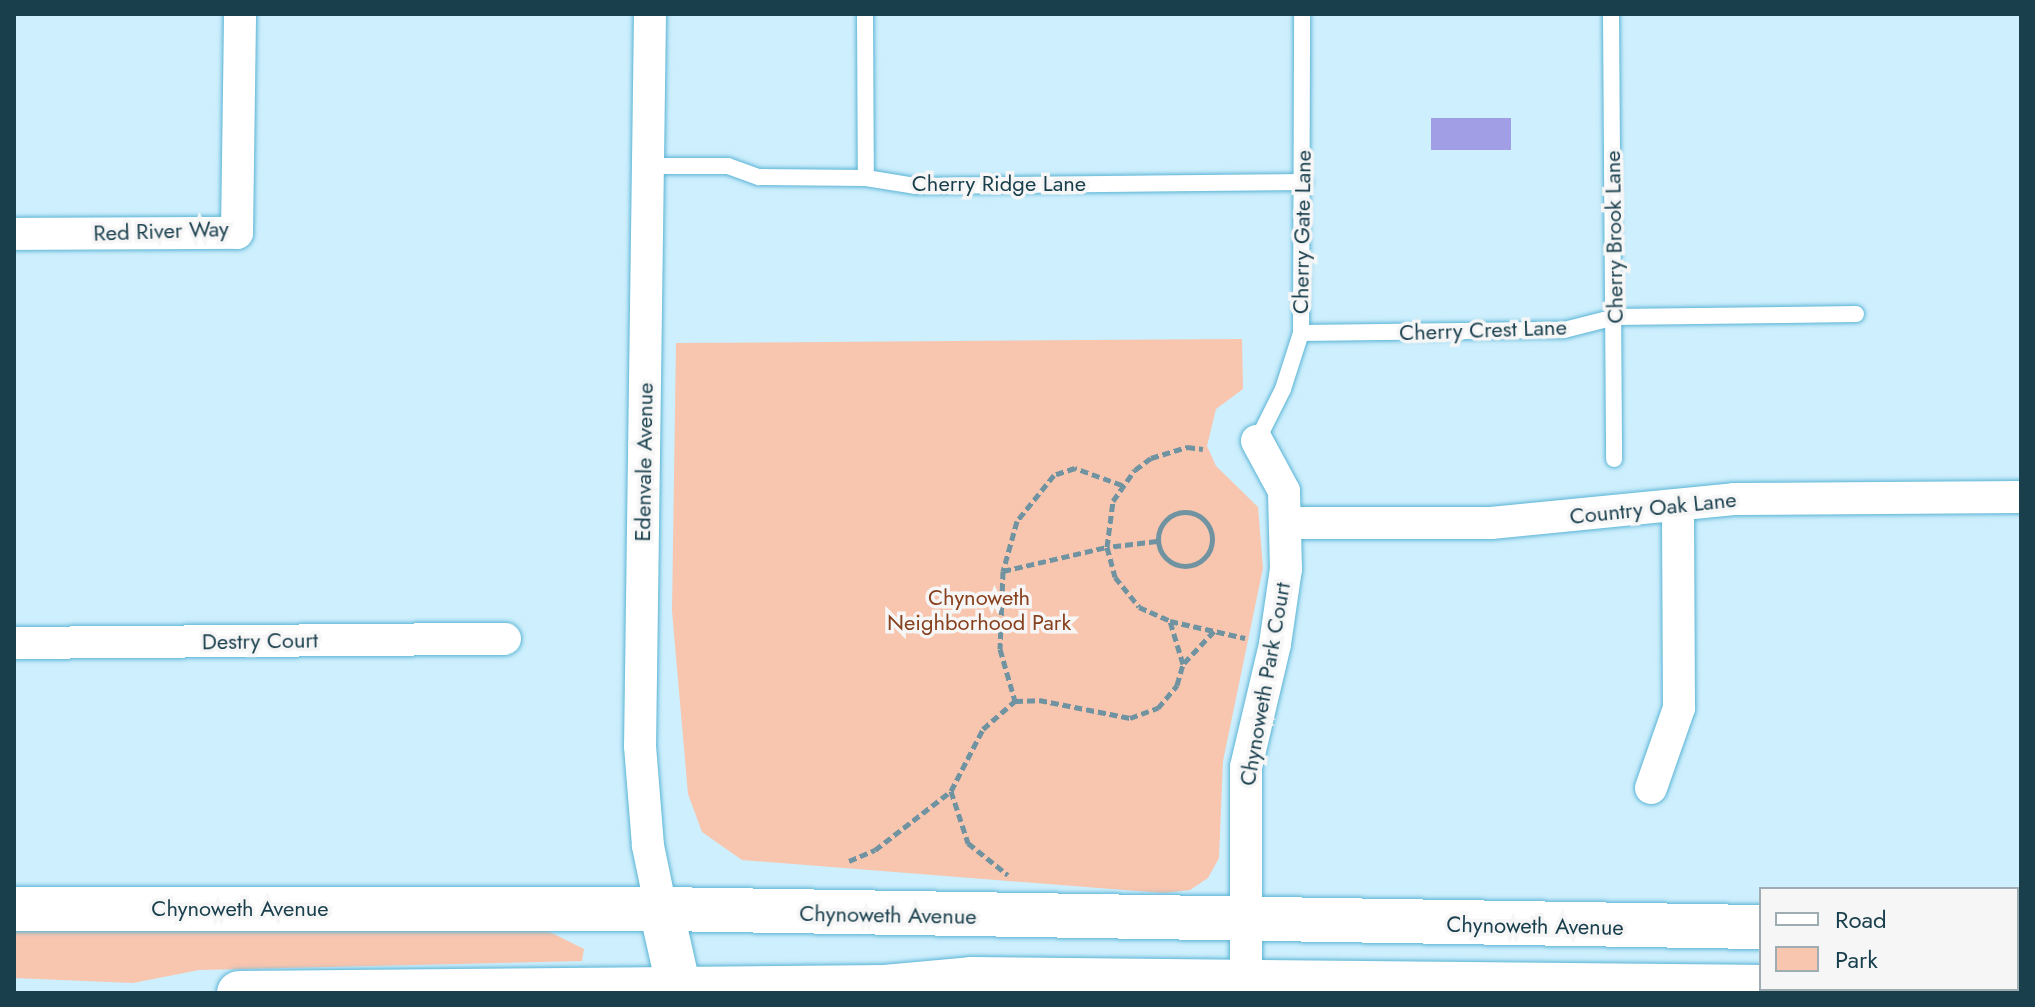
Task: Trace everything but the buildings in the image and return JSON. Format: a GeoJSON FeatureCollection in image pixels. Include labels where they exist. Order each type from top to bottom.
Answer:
{"type":"FeatureCollection","features":[{"type":"Feature","properties":{"kind":"street","name":"Red River Way"},"geometry":{"type":"LineString","coordinates":[[14,234],[237,233],[240,14]]}},
{"type":"Feature","properties":{"kind":"street","name":"Edenvale Avenue"},"geometry":{"type":"LineString","coordinates":[[650,14],[640,746],[648,846],[661,909]]}},
{"type":"Feature","properties":{"kind":"street","name":"Chynoweth Park Court"},"geometry":{"type":"LineString","coordinates":[[1246,982],[1246,767],[1283,604],[1286,523],[1284,491],[1257,441]]}},
{"type":"Feature","properties":{"kind":"street","name":"Country Oak Lane"},"geometry":{"type":"LineString","coordinates":[[1286,523],[1491,523],[1734,499],[2021,497]]}},
{"type":"Feature","properties":{"kind":"street"},"geometry":{"type":"LineString","coordinates":[[1651,788],[1679,708],[1678,506]]}},
{"type":"Feature","properties":{"kind":"street","name":"Destry Court"},"geometry":{"type":"LineString","coordinates":[[14,643],[505,639]]}},
{"type":"Feature","properties":{"kind":"street","name":"Chynoweth Avenue"},"geometry":{"type":"LineString","coordinates":[[14,909],[661,909],[1246,922],[1759,927]]}},
{"type":"Feature","properties":{"kind":"street"},"geometry":{"type":"LineString","coordinates":[[661,909],[682,991]]}},
{"type":"Feature","properties":{"kind":"street"},"geometry":{"type":"LineString","coordinates":[[239,993],[880,990],[971,979],[1552,990],[1759,987]]}},
{"type":"Feature","properties":{"kind":"lane"},"geometry":{"type":"LineString","coordinates":[[865,14],[866,178]]}},
{"type":"Feature","properties":{"kind":"lane","name":"Cherry Gate Lane"},"geometry":{"type":"LineString","coordinates":[[1257,441],[1283,389],[1301,333],[1304,182],[1302,14]]}},
{"type":"Feature","properties":{"kind":"lane","name":"Cherry Brook Lane"},"geometry":{"type":"LineString","coordinates":[[1611,14],[1614,459]]}},
{"type":"Feature","properties":{"kind":"lane","name":"Cherry Ridge Lane"},"geometry":{"type":"LineString","coordinates":[[648,166],[728,166],[759,177],[866,178],[916,186],[1304,182]]}},
{"type":"Feature","properties":{"kind":"lane","name":"Cherry Crest Lane"},"geometry":{"type":"LineString","coordinates":[[1301,333],[1564,330],[1615,317],[1856,314]]}},
{"type":"Feature","properties":{"kind":"path"},"geometry":{"type":"LineString","coordinates":[[1203,449],[1187,447],[1151,458],[1122,485],[1107,520],[1107,547],[1125,593],[1139,607],[1170,621],[1246,638]]}},
{"type":"Feature","properties":{"kind":"path"},"geometry":{"type":"LineString","coordinates":[[1015,701],[1000,649],[1003,571],[1017,521],[1054,475],[1075,468],[1122,485]]}},
{"type":"Feature","properties":{"kind":"path"},"geometry":{"type":"LineString","coordinates":[[1181,512],[1198,516],[1212,537],[1201,562],[1183,567],[1166,560],[1157,541],[1165,520],[1181,512]]}},
{"type":"Feature","properties":{"kind":"path"},"geometry":{"type":"LineString","coordinates":[[1003,571],[1107,547],[1157,541]]}},
{"type":"Feature","properties":{"kind":"path"},"geometry":{"type":"LineString","coordinates":[[1170,621],[1183,664]]}},
{"type":"Feature","properties":{"kind":"path"},"geometry":{"type":"LineString","coordinates":[[849,861],[875,850],[951,791],[983,729],[1015,701],[1039,700],[1130,718],[1144,715],[1168,699],[1183,664],[1214,631]]}},
{"type":"Feature","properties":{"kind":"path"},"geometry":{"type":"LineString","coordinates":[[951,791],[968,843],[1008,875]]}},
{"type":"Feature","properties":{"kind":"green space","name":"Chynoweth Neighborhood Park"},"geometry":{"type":"Polygon","coordinates":[[[1242,339],[1243,389],[1216,409],[1207,446],[1216,466],[1258,507],[1263,568],[1223,761],[1219,858],[1208,878],[1190,890],[1163,893],[742,860],[702,832],[688,794],[672,611],[676,343],[1242,339]]]}},
{"type":"Feature","properties":{"kind":"green space"},"geometry":{"type":"Polygon","coordinates":[[[534,924],[584,949],[582,961],[199,970],[133,983],[14,978],[14,926],[534,924]]]}},
{"type":"Feature","properties":{"kind":"shaded area"},"geometry":{"type":"Polygon","coordinates":[[[1431,118],[1511,118],[1511,150],[1431,150],[1431,118]]]}}]}
